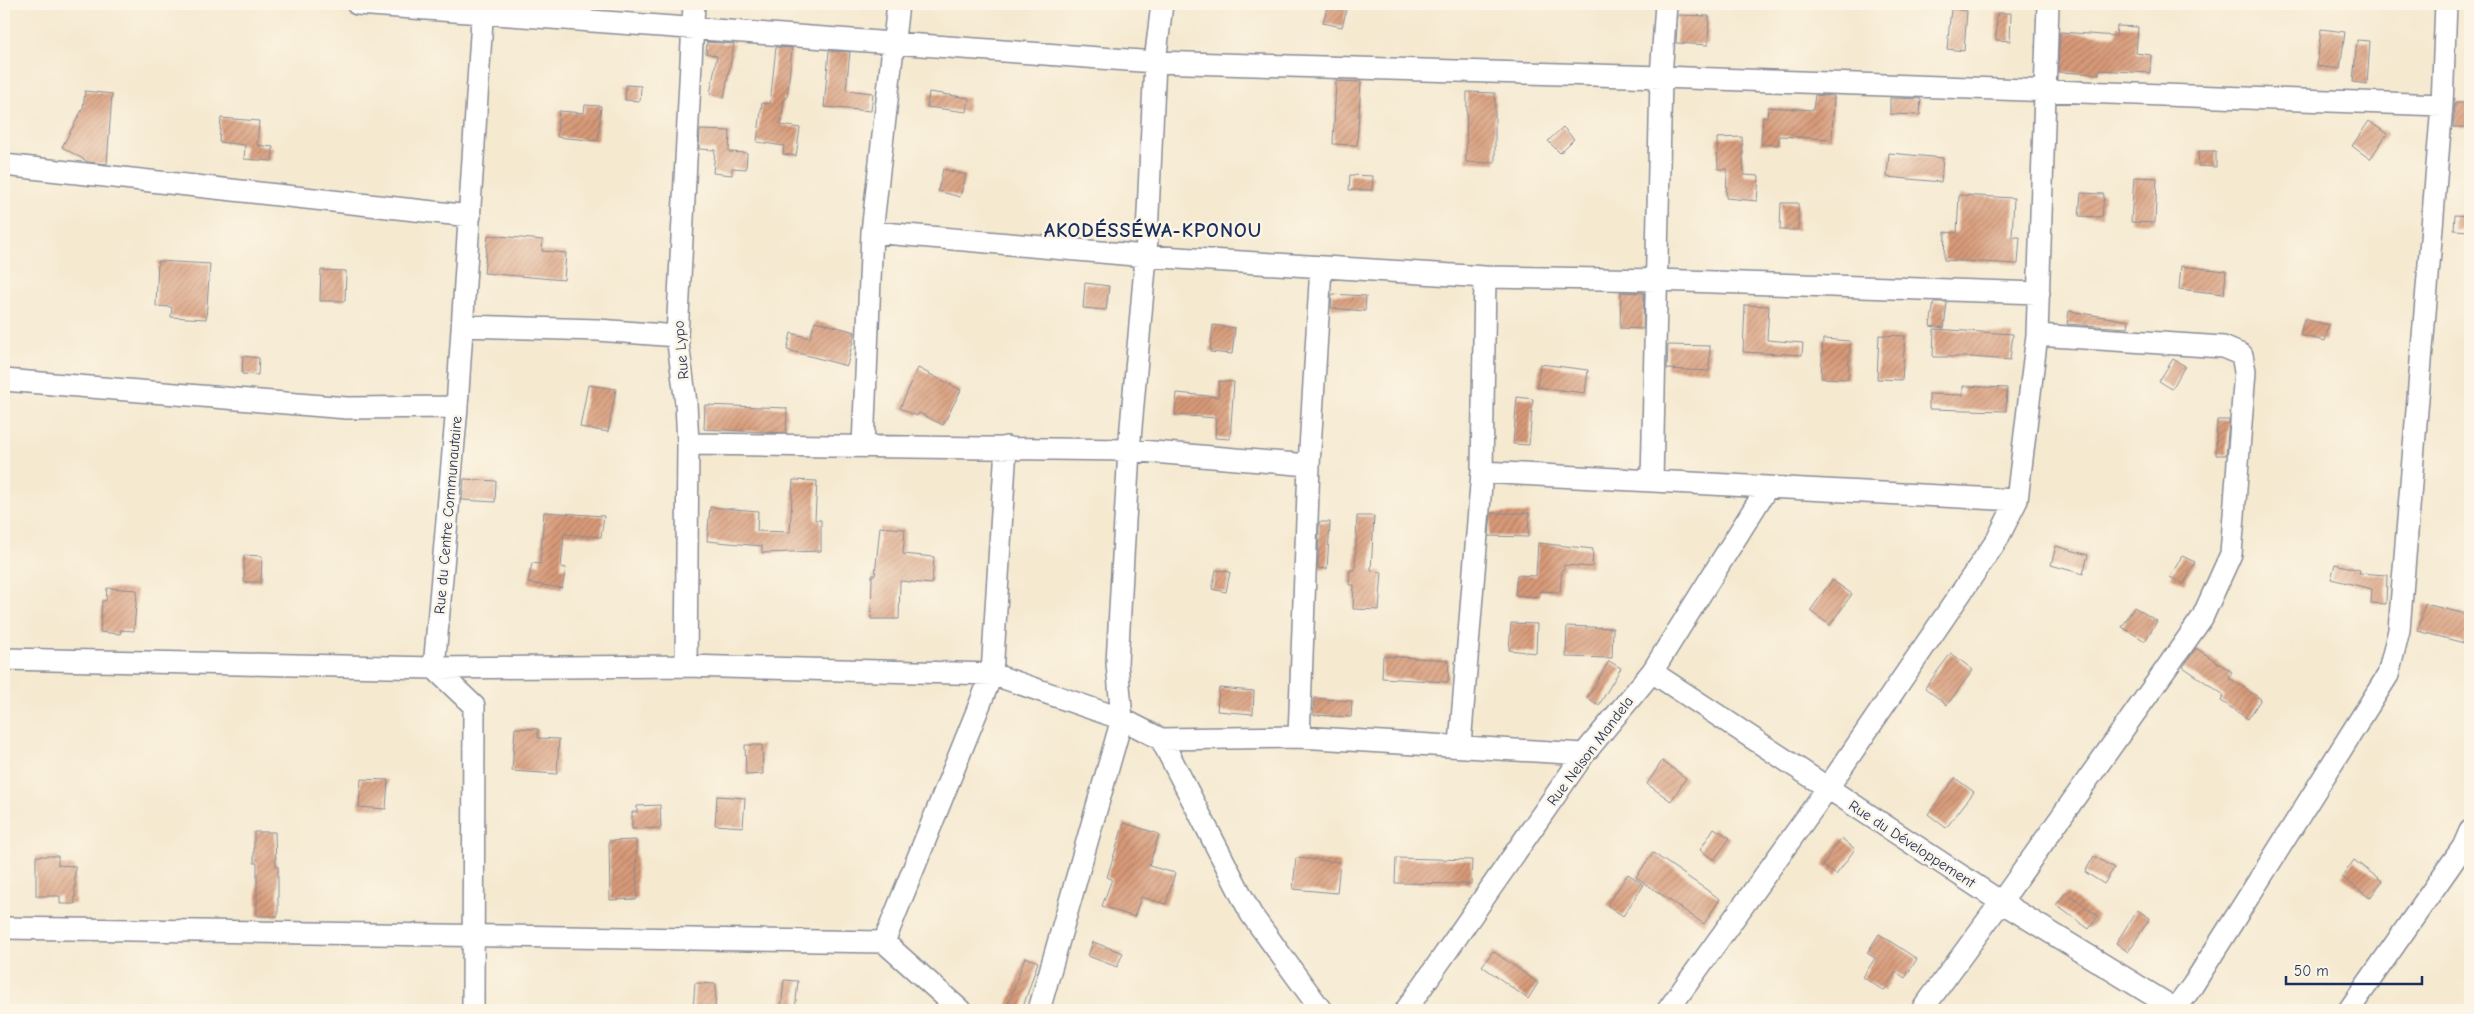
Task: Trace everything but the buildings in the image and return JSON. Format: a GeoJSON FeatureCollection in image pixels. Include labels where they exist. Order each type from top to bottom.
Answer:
{"type":"FeatureCollection","features":[{"type":"Feature","properties":{"kind":"street"},"geometry":{"type":"LineString","coordinates":[[357,4],[483,8],[692,28],[1155,62],[1661,77],[2442,105]]}},
{"type":"Feature","properties":{"kind":"street","name":"Rue Lypo"},"geometry":{"type":"LineString","coordinates":[[686,666],[688,444],[684,384],[677,336],[694,4]]}},
{"type":"Feature","properties":{"kind":"street"},"geometry":{"type":"LineString","coordinates":[[863,446],[872,232],[898,4]]}},
{"type":"Feature","properties":{"kind":"street"},"geometry":{"type":"LineString","coordinates":[[1039,1010],[1122,719],[1117,663],[1128,450],[1146,256],[1155,62],[1162,4]]}},
{"type":"Feature","properties":{"kind":"street"},"geometry":{"type":"LineString","coordinates":[[1652,481],[1661,77],[1666,4]]}},
{"type":"Feature","properties":{"kind":"street"},"geometry":{"type":"LineString","coordinates":[[1668,1010],[1827,789],[1997,540],[2016,500],[2037,335],[2048,4]]}},
{"type":"Feature","properties":{"kind":"street"},"geometry":{"type":"LineString","coordinates":[[2176,1010],[2388,675],[2399,630],[2442,105],[2446,4]]}},
{"type":"Feature","properties":{"kind":"street","name":"Rue du Centre Communautaire"},"geometry":{"type":"LineString","coordinates":[[434,668],[457,407],[483,8]]}},
{"type":"Feature","properties":{"kind":"street"},"geometry":{"type":"LineString","coordinates":[[4,165],[470,216]]}},
{"type":"Feature","properties":{"kind":"street"},"geometry":{"type":"LineString","coordinates":[[872,232],[1146,256],[1485,277],[1657,280],[2039,293]]}},
{"type":"Feature","properties":{"kind":"street"},"geometry":{"type":"LineString","coordinates":[[1299,737],[1309,465],[1321,267]]}},
{"type":"Feature","properties":{"kind":"street"},"geometry":{"type":"LineString","coordinates":[[1460,745],[1482,472],[1485,277]]}},
{"type":"Feature","properties":{"kind":"street"},"geometry":{"type":"LineString","coordinates":[[462,326],[598,330],[677,336]]}},
{"type":"Feature","properties":{"kind":"street"},"geometry":{"type":"LineString","coordinates":[[1922,1010],[2001,902],[2202,618],[2231,554],[2246,371],[2242,355],[2223,347],[2037,335]]}},
{"type":"Feature","properties":{"kind":"street"},"geometry":{"type":"LineString","coordinates":[[4,380],[347,408],[457,407]]}},
{"type":"Feature","properties":{"kind":"street"},"geometry":{"type":"LineString","coordinates":[[688,444],[1128,450],[1309,465]]}},
{"type":"Feature","properties":{"kind":"street"},"geometry":{"type":"LineString","coordinates":[[884,942],[992,674],[1006,447]]}},
{"type":"Feature","properties":{"kind":"street"},"geometry":{"type":"LineString","coordinates":[[1482,472],[2016,500]]}},
{"type":"Feature","properties":{"kind":"street","name":"Rue Nelson Mandela"},"geometry":{"type":"LineString","coordinates":[[1406,1010],[1584,754],[1652,672],[1767,488]]}},
{"type":"Feature","properties":{"kind":"street"},"geometry":{"type":"LineString","coordinates":[[4,659],[434,668],[686,666],[992,674],[1122,719],[1161,740],[1299,737],[1460,745],[1584,754]]}},
{"type":"Feature","properties":{"kind":"street"},"geometry":{"type":"LineString","coordinates":[[434,668],[474,706],[473,1010]]}},
{"type":"Feature","properties":{"kind":"street","name":"Rue du Développement"},"geometry":{"type":"LineString","coordinates":[[1652,672],[2001,902],[2176,1010]]}},
{"type":"Feature","properties":{"kind":"street"},"geometry":{"type":"LineString","coordinates":[[1161,740],[1251,914],[1321,1010]]}},
{"type":"Feature","properties":{"kind":"street"},"geometry":{"type":"LineString","coordinates":[[2349,1010],[2462,847],[2470,832]]}},
{"type":"Feature","properties":{"kind":"street"},"geometry":{"type":"LineString","coordinates":[[4,928],[884,942],[960,1010]]}},
{"type":"Feature","properties":{"kind":"district","name":"AKODÉSSÉWA-KPONOU"},"geometry":{"type":"Point","coordinates":[1153,230]}}]}
